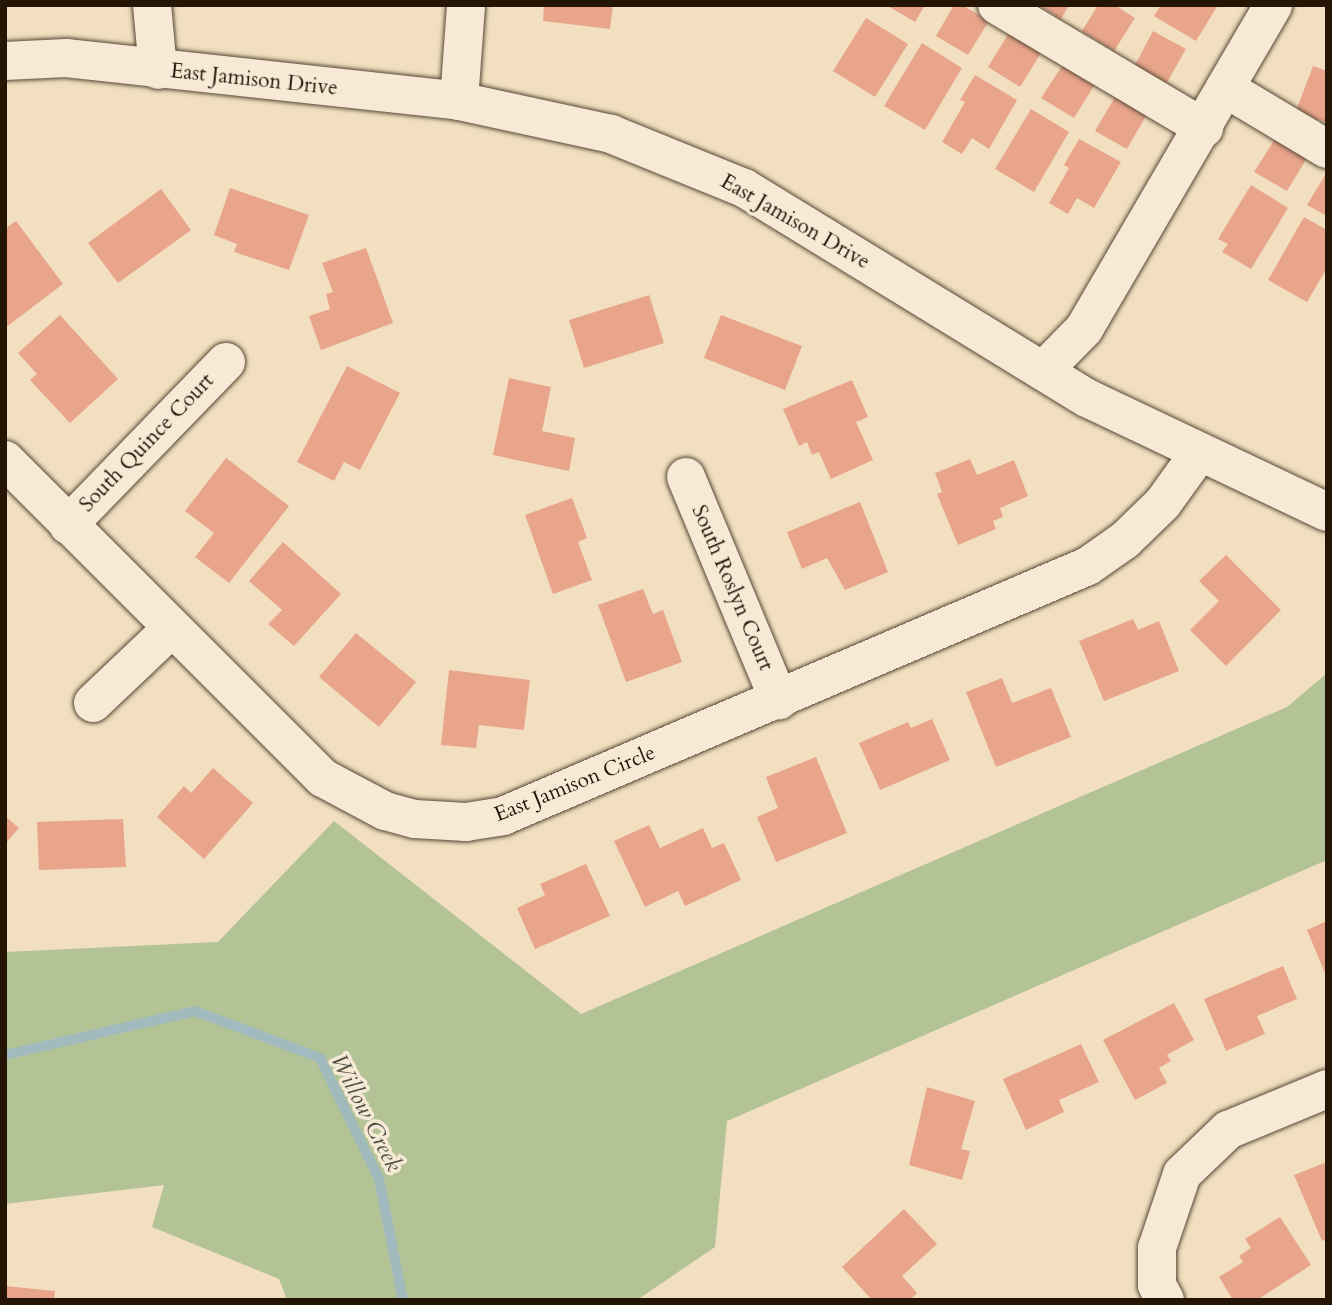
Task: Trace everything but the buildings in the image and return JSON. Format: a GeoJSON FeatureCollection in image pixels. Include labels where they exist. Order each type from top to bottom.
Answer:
{"type":"FeatureCollection","features":[{"type":"Feature","properties":{"kind":"street"},"geometry":{"type":"LineString","coordinates":[[152,5],[158,70]]}},
{"type":"Feature","properties":{"kind":"street"},"geometry":{"type":"LineString","coordinates":[[459,101],[466,5]]}},
{"type":"Feature","properties":{"kind":"street"},"geometry":{"type":"LineString","coordinates":[[997,5],[1204,128]]}},
{"type":"Feature","properties":{"kind":"street"},"geometry":{"type":"LineString","coordinates":[[1043,371],[1084,329],[1204,128],[1273,5]]}},
{"type":"Feature","properties":{"kind":"street","name":"East Jamison Drive"},"geometry":{"type":"LineString","coordinates":[[5,61],[66,58],[459,101],[611,134],[744,188],[1087,398],[1327,512]]}},
{"type":"Feature","properties":{"kind":"street"},"geometry":{"type":"LineString","coordinates":[[1225,88],[1327,149]]}},
{"type":"Feature","properties":{"kind":"street","name":"South Quince Court"},"geometry":{"type":"LineString","coordinates":[[68,525],[226,362]]}},
{"type":"Feature","properties":{"kind":"street","name":"East Jamison Circle"},"geometry":{"type":"LineString","coordinates":[[5,460],[323,778],[358,800],[415,819],[466,822],[503,816],[1088,566],[1125,540],[1163,503],[1199,453]]}},
{"type":"Feature","properties":{"kind":"street","name":"South Roslyn Court"},"geometry":{"type":"LineString","coordinates":[[686,477],[779,700]]}},
{"type":"Feature","properties":{"kind":"street"},"geometry":{"type":"LineString","coordinates":[[93,703],[172,628]]}},
{"type":"Feature","properties":{"kind":"street"},"geometry":{"type":"LineString","coordinates":[[1151,1295],[1157,1248],[1182,1174],[1228,1130],[1327,1089]]}},
{"type":"Feature","properties":{"kind":"green space"},"geometry":{"type":"Polygon","coordinates":[[[1327,673],[1327,860],[727,1121],[715,1247],[637,1300],[287,1300],[279,1279],[152,1227],[164,1185],[5,1204],[5,952],[218,942],[334,821],[581,1014],[1287,707],[1327,673]]]}},
{"type":"Feature","properties":{"kind":"waterway","name":"Willow Creek"},"geometry":{"type":"LineString","coordinates":[[5,1055],[195,1011],[320,1058],[379,1179],[403,1300]]}}]}
